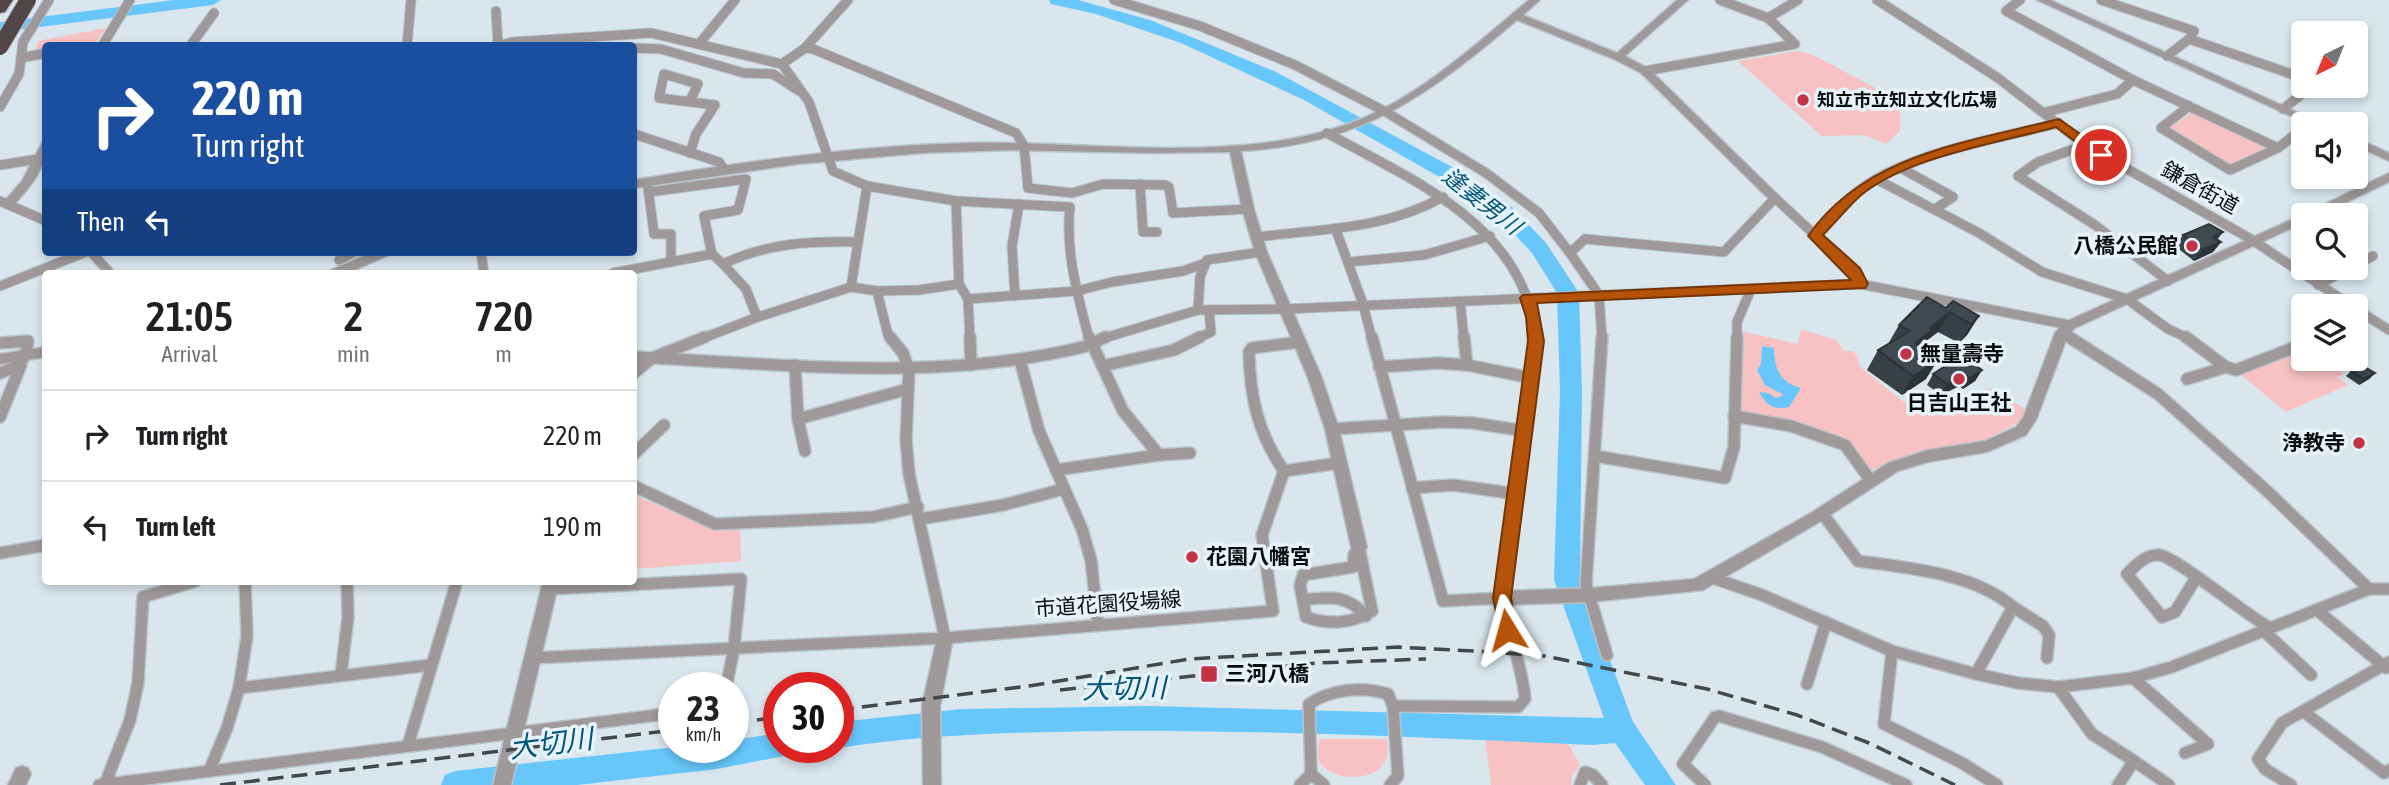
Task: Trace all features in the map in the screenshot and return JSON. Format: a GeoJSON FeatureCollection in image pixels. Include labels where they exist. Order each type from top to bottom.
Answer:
{"type":"FeatureCollection","features":[{"type":"Feature","properties":{"kind":"highway"},"geometry":{"type":"LineString","coordinates":[[0,9],[6,0]]}},
{"type":"Feature","properties":{"kind":"highway"},"geometry":{"type":"LineString","coordinates":[[0,45],[28,0]]}},
{"type":"Feature","properties":{"kind":"street"},"geometry":{"type":"LineString","coordinates":[[0,107],[19,74],[23,42],[49,0]]}},
{"type":"Feature","properties":{"kind":"street"},"geometry":{"type":"LineString","coordinates":[[407,42],[411,0]]}},
{"type":"Feature","properties":{"kind":"street"},"geometry":{"type":"LineString","coordinates":[[699,44],[735,0]]}},
{"type":"Feature","properties":{"kind":"street"},"geometry":{"type":"LineString","coordinates":[[782,64],[805,48],[848,0]]}},
{"type":"Feature","properties":{"kind":"street"},"geometry":{"type":"LineString","coordinates":[[1114,0],[1200,26],[1295,65],[1486,173],[1539,213],[1570,253],[1596,295],[1603,326],[1586,584],[1607,655]]}},
{"type":"Feature","properties":{"kind":"street"},"geometry":{"type":"LineString","coordinates":[[648,187],[725,170],[829,157],[964,147],[1235,149],[1333,132],[1382,114],[1424,87],[1535,0]]}},
{"type":"Feature","properties":{"kind":"street"},"geometry":{"type":"LineString","coordinates":[[1618,57],[1683,0]]}},
{"type":"Feature","properties":{"kind":"street"},"geometry":{"type":"LineString","coordinates":[[1645,71],[1796,44],[1768,18],[1720,0]]}},
{"type":"Feature","properties":{"kind":"street"},"geometry":{"type":"LineString","coordinates":[[1768,18],[1798,0]]}},
{"type":"Feature","properties":{"kind":"street","name":"鎌倉街道"},"geometry":{"type":"LineString","coordinates":[[1877,0],[2046,113],[2085,145],[2253,242],[2332,294]]}},
{"type":"Feature","properties":{"kind":"street"},"geometry":{"type":"LineString","coordinates":[[2020,0],[2006,11],[2133,80],[2278,148]]}},
{"type":"Feature","properties":{"kind":"street"},"geometry":{"type":"LineString","coordinates":[[2042,0],[2291,114]]}},
{"type":"Feature","properties":{"kind":"street"},"geometry":{"type":"LineString","coordinates":[[2101,0],[2194,31],[2189,40],[2168,56]]}},
{"type":"Feature","properties":{"kind":"street"},"geometry":{"type":"LineString","coordinates":[[105,42],[129,2]]}},
{"type":"Feature","properties":{"kind":"street"},"geometry":{"type":"LineString","coordinates":[[496,10],[498,42]]}},
{"type":"Feature","properties":{"kind":"street"},"geometry":{"type":"LineString","coordinates":[[193,42],[214,13]]}},
{"type":"Feature","properties":{"kind":"street"},"geometry":{"type":"LineString","coordinates":[[1515,16],[1618,57],[1645,71],[1854,272],[1860,284]]}},
{"type":"Feature","properties":{"kind":"street"},"geometry":{"type":"LineString","coordinates":[[512,42],[645,33],[782,64],[804,95],[833,171],[867,186],[956,201],[1070,208]]}},
{"type":"Feature","properties":{"kind":"street"},"geometry":{"type":"LineString","coordinates":[[2189,40],[2291,74]]}},
{"type":"Feature","properties":{"kind":"street"},"geometry":{"type":"LineString","coordinates":[[0,45],[23,42]]}},
{"type":"Feature","properties":{"kind":"street"},"geometry":{"type":"LineString","coordinates":[[637,48],[661,49],[744,73],[774,74],[804,95]]}},
{"type":"Feature","properties":{"kind":"street"},"geometry":{"type":"LineString","coordinates":[[805,48],[1016,133],[1024,146],[1028,188],[1072,193],[1103,184],[1168,185],[1173,213],[1248,209]]}},
{"type":"Feature","properties":{"kind":"street"},"geometry":{"type":"LineString","coordinates":[[21,58],[42,54]]}},
{"type":"Feature","properties":{"kind":"street"},"geometry":{"type":"LineString","coordinates":[[690,101],[698,84],[664,74],[659,98],[715,105],[696,134],[690,153]]}},
{"type":"Feature","properties":{"kind":"street"},"geometry":{"type":"LineString","coordinates":[[2046,113],[2117,94],[2133,80]]}},
{"type":"Feature","properties":{"kind":"street"},"geometry":{"type":"LineString","coordinates":[[2283,109],[2297,98]]}},
{"type":"Feature","properties":{"kind":"street"},"geometry":{"type":"LineString","coordinates":[[2189,106],[2161,128],[2230,170],[2278,148],[2291,139]]}},
{"type":"Feature","properties":{"kind":"street"},"geometry":{"type":"LineString","coordinates":[[1815,236],[1855,193],[1876,179],[1914,161],[2059,123]]}},
{"type":"Feature","properties":{"kind":"street"},"geometry":{"type":"LineString","coordinates":[[1333,132],[1443,197],[1490,236],[1512,265],[1534,317],[1536,341],[1526,431],[1502,598],[1507,630],[1524,684],[1523,703],[1518,707],[1392,706]]}},
{"type":"Feature","properties":{"kind":"street"},"geometry":{"type":"LineString","coordinates":[[637,135],[719,162],[725,170]]}},
{"type":"Feature","properties":{"kind":"street"},"geometry":{"type":"LineString","coordinates":[[2085,145],[2038,162],[2018,176],[2095,225],[2168,281]]}},
{"type":"Feature","properties":{"kind":"street"},"geometry":{"type":"LineString","coordinates":[[2368,147],[2389,157]]}},
{"type":"Feature","properties":{"kind":"street"},"geometry":{"type":"LineString","coordinates":[[1235,149],[1261,252],[1300,342],[1332,429],[1339,463],[1366,577],[1373,611],[1362,619],[1316,622],[1306,617],[1300,586],[1303,575],[1353,567],[1366,577]]}},
{"type":"Feature","properties":{"kind":"street"},"geometry":{"type":"LineString","coordinates":[[42,152],[27,183],[4,203],[42,219]]}},
{"type":"Feature","properties":{"kind":"street"},"geometry":{"type":"LineString","coordinates":[[0,165],[38,159]]}},
{"type":"Feature","properties":{"kind":"street"},"geometry":{"type":"LineString","coordinates":[[1901,168],[1953,197],[1935,209]]}},
{"type":"Feature","properties":{"kind":"street"},"geometry":{"type":"LineString","coordinates":[[2335,203],[2389,177]]}},
{"type":"Feature","properties":{"kind":"street"},"geometry":{"type":"LineString","coordinates":[[637,185],[648,187],[746,179],[736,212],[704,216],[712,255],[746,289],[757,317]]}},
{"type":"Feature","properties":{"kind":"street"},"geometry":{"type":"LineString","coordinates":[[1876,179],[2016,254],[2042,272],[2127,299],[2168,329],[2194,341],[2226,367],[2236,370],[2291,349]]}},
{"type":"Feature","properties":{"kind":"street"},"geometry":{"type":"LineString","coordinates":[[1140,184],[1143,232],[1157,232]]}},
{"type":"Feature","properties":{"kind":"street"},"geometry":{"type":"LineString","coordinates":[[851,287],[867,186]]}},
{"type":"Feature","properties":{"kind":"street"},"geometry":{"type":"LineString","coordinates":[[648,187],[654,234],[671,234],[671,262]]}},
{"type":"Feature","properties":{"kind":"street"},"geometry":{"type":"LineString","coordinates":[[1072,193],[1067,232],[1077,291],[1091,345],[1123,411],[1159,455]]}},
{"type":"Feature","properties":{"kind":"street"},"geometry":{"type":"LineString","coordinates":[[1256,237],[1388,223],[1427,208],[1443,197]]}},
{"type":"Feature","properties":{"kind":"street"},"geometry":{"type":"LineString","coordinates":[[1570,253],[1585,239],[1724,252],[1775,198]]}},
{"type":"Feature","properties":{"kind":"street"},"geometry":{"type":"LineString","coordinates":[[956,201],[958,284],[968,299],[971,365]]}},
{"type":"Feature","properties":{"kind":"street"},"geometry":{"type":"LineString","coordinates":[[1015,296],[1012,246],[1019,204]]}},
{"type":"Feature","properties":{"kind":"street"},"geometry":{"type":"LineString","coordinates":[[1336,230],[1363,304],[1443,601],[1697,585],[1822,513],[1893,467],[1928,456],[1987,446],[2021,431],[2066,329],[2291,224]]}},
{"type":"Feature","properties":{"kind":"street"},"geometry":{"type":"LineString","coordinates":[[1348,262],[1424,255],[1490,236]]}},
{"type":"Feature","properties":{"kind":"street"},"geometry":{"type":"LineString","coordinates":[[723,264],[741,255],[787,242],[858,242]]}},
{"type":"Feature","properties":{"kind":"street"},"geometry":{"type":"LineString","coordinates":[[968,299],[1077,291],[1112,282],[1183,271],[1207,260],[1261,252]]}},
{"type":"Feature","properties":{"kind":"street"},"geometry":{"type":"LineString","coordinates":[[629,270],[712,255]]}},
{"type":"Feature","properties":{"kind":"street"},"geometry":{"type":"LineString","coordinates":[[0,286],[78,256]]}},
{"type":"Feature","properties":{"kind":"street"},"geometry":{"type":"LineString","coordinates":[[92,256],[107,270]]}},
{"type":"Feature","properties":{"kind":"street"},"geometry":{"type":"LineString","coordinates":[[337,267],[372,256]]}},
{"type":"Feature","properties":{"kind":"street"},"geometry":{"type":"LineString","coordinates":[[2368,259],[2373,256]]}},
{"type":"Feature","properties":{"kind":"street"},"geometry":{"type":"LineString","coordinates":[[1102,366],[1174,350],[1211,332],[1198,287],[1203,264]]}},
{"type":"Feature","properties":{"kind":"street"},"geometry":{"type":"LineString","coordinates":[[2318,285],[2327,280]]}},
{"type":"Feature","properties":{"kind":"street"},"geometry":{"type":"LineString","coordinates":[[637,370],[652,358],[757,317],[851,287],[877,291],[919,290],[958,284]]}},
{"type":"Feature","properties":{"kind":"street"},"geometry":{"type":"LineString","coordinates":[[637,357],[909,370],[1020,360],[1091,345],[1101,339],[1203,310],[1285,309],[1860,284],[1978,305],[2066,329],[2158,394],[2267,491],[2341,565],[2370,589]]}},
{"type":"Feature","properties":{"kind":"street"},"geometry":{"type":"LineString","coordinates":[[1595,456],[1725,478],[1734,447],[1737,322],[1751,289]]}},
{"type":"Feature","properties":{"kind":"street"},"geometry":{"type":"LineString","coordinates":[[877,291],[888,335],[903,353],[909,370],[906,439],[909,474],[946,638],[937,667],[931,706],[932,785]]}},
{"type":"Feature","properties":{"kind":"street"},"geometry":{"type":"LineString","coordinates":[[1460,301],[1467,365]]}},
{"type":"Feature","properties":{"kind":"street","name":"鎌倉街道"},"geometry":{"type":"LineString","coordinates":[[2368,316],[2389,330]]}},
{"type":"Feature","properties":{"kind":"street"},"geometry":{"type":"LineString","coordinates":[[0,343],[28,341],[24,360],[0,417]]}},
{"type":"Feature","properties":{"kind":"street"},"geometry":{"type":"LineString","coordinates":[[1300,342],[1252,348],[1249,352],[1249,386],[1255,416],[1265,444],[1284,471],[1339,463]]}},
{"type":"Feature","properties":{"kind":"street"},"geometry":{"type":"LineString","coordinates":[[0,373],[42,353]]}},
{"type":"Feature","properties":{"kind":"street"},"geometry":{"type":"LineString","coordinates":[[0,359],[24,360]]}},
{"type":"Feature","properties":{"kind":"street"},"geometry":{"type":"LineString","coordinates":[[1020,360],[1039,431],[1082,529],[1091,560],[1098,624]]}},
{"type":"Feature","properties":{"kind":"street"},"geometry":{"type":"LineString","coordinates":[[1379,367],[1438,363],[1467,365],[1532,378]]}},
{"type":"Feature","properties":{"kind":"street"},"geometry":{"type":"LineString","coordinates":[[795,365],[798,419],[805,451]]}},
{"type":"Feature","properties":{"kind":"street"},"geometry":{"type":"LineString","coordinates":[[2188,379],[2226,367]]}},
{"type":"Feature","properties":{"kind":"street"},"geometry":{"type":"LineString","coordinates":[[798,419],[908,389]]}},
{"type":"Feature","properties":{"kind":"street"},"geometry":{"type":"LineString","coordinates":[[1734,416],[1791,426],[1845,445],[1871,481]]}},
{"type":"Feature","properties":{"kind":"street"},"geometry":{"type":"LineString","coordinates":[[1332,429],[1473,423],[1526,431]]}},
{"type":"Feature","properties":{"kind":"street"},"geometry":{"type":"LineString","coordinates":[[637,451],[664,425]]}},
{"type":"Feature","properties":{"kind":"street"},"geometry":{"type":"LineString","coordinates":[[1056,470],[1190,453]]}},
{"type":"Feature","properties":{"kind":"street","name":"市道花園役場線"},"geometry":{"type":"LineString","coordinates":[[532,658],[946,638],[1273,611],[1262,534],[1272,515],[1284,471]]}},
{"type":"Feature","properties":{"kind":"street"},"geometry":{"type":"LineString","coordinates":[[1412,488],[1453,485],[1517,494]]}},
{"type":"Feature","properties":{"kind":"street"},"geometry":{"type":"LineString","coordinates":[[637,487],[715,524],[873,517],[918,506]]}},
{"type":"Feature","properties":{"kind":"street"},"geometry":{"type":"LineString","coordinates":[[920,519],[1003,505],[1064,489]]}},
{"type":"Feature","properties":{"kind":"street"},"geometry":{"type":"LineString","coordinates":[[1822,513],[1858,561],[1934,572],[1999,595],[2043,626],[2049,635],[2047,658]]}},
{"type":"Feature","properties":{"kind":"street"},"geometry":{"type":"LineString","coordinates":[[0,553],[42,546]]}},
{"type":"Feature","properties":{"kind":"street"},"geometry":{"type":"LineString","coordinates":[[1353,567],[1354,555],[1359,547]]}},
{"type":"Feature","properties":{"kind":"street"},"geometry":{"type":"LineString","coordinates":[[2196,578],[2175,612],[2162,617],[2127,574],[2142,558],[2161,554],[2196,578],[2267,630],[2311,675]]}},
{"type":"Feature","properties":{"kind":"street"},"geometry":{"type":"LineString","coordinates":[[1710,577],[1892,651],[1976,674],[2018,683],[2058,687],[2133,678],[2172,667],[2370,589],[2389,589]]}},
{"type":"Feature","properties":{"kind":"street"},"geometry":{"type":"LineString","coordinates":[[637,582],[741,579],[729,672]]}},
{"type":"Feature","properties":{"kind":"street"},"geometry":{"type":"LineString","coordinates":[[105,784],[130,720],[138,682],[143,597],[183,585]]}},
{"type":"Feature","properties":{"kind":"street"},"geometry":{"type":"LineString","coordinates":[[210,769],[227,728],[239,688],[247,636],[245,585]]}},
{"type":"Feature","properties":{"kind":"street"},"geometry":{"type":"LineString","coordinates":[[341,674],[348,617],[347,585]]}},
{"type":"Feature","properties":{"kind":"street"},"geometry":{"type":"LineString","coordinates":[[408,745],[456,585]]}},
{"type":"Feature","properties":{"kind":"street"},"geometry":{"type":"LineString","coordinates":[[504,777],[549,585]]}},
{"type":"Feature","properties":{"kind":"street"},"geometry":{"type":"LineString","coordinates":[[1303,600],[1342,596],[1354,601],[1366,617]]}},
{"type":"Feature","properties":{"kind":"street"},"geometry":{"type":"LineString","coordinates":[[1976,674],[2013,607]]}},
{"type":"Feature","properties":{"kind":"street"},"geometry":{"type":"LineString","coordinates":[[2291,785],[2265,769],[2258,759],[2282,723],[2386,666],[2318,611]]}},
{"type":"Feature","properties":{"kind":"street"},"geometry":{"type":"LineString","coordinates":[[1807,684],[1826,622]]}},
{"type":"Feature","properties":{"kind":"street"},"geometry":{"type":"LineString","coordinates":[[1892,651],[1884,724],[1962,763],[1997,785]]}},
{"type":"Feature","properties":{"kind":"street"},"geometry":{"type":"LineString","coordinates":[[239,688],[430,665]]}},
{"type":"Feature","properties":{"kind":"street"},"geometry":{"type":"LineString","coordinates":[[2133,678],[2208,744],[2185,754]]}},
{"type":"Feature","properties":{"kind":"street"},"geometry":{"type":"LineString","coordinates":[[2058,687],[2092,734],[2169,785]]}},
{"type":"Feature","properties":{"kind":"street"},"geometry":{"type":"LineString","coordinates":[[1300,785],[1311,774],[1309,704],[1317,697],[1332,693],[1380,691],[1388,694],[1392,706],[1398,776],[1390,785]]}},
{"type":"Feature","properties":{"kind":"street"},"geometry":{"type":"LineString","coordinates":[[2304,712],[2384,773],[2389,770]]}},
{"type":"Feature","properties":{"kind":"street"},"geometry":{"type":"LineString","coordinates":[[99,785],[210,769],[514,735],[658,715]]}},
{"type":"Feature","properties":{"kind":"street"},"geometry":{"type":"LineString","coordinates":[[1705,785],[1683,764],[1715,717],[1719,716],[1822,747],[1906,785]]}},
{"type":"Feature","properties":{"kind":"street"},"geometry":{"type":"LineString","coordinates":[[2118,785],[2134,761]]}},
{"type":"Feature","properties":{"kind":"street"},"geometry":{"type":"LineString","coordinates":[[1580,785],[1585,772],[1593,775],[1602,785]]}},
{"type":"Feature","properties":{"kind":"street"},"geometry":{"type":"LineString","coordinates":[[1311,774],[1324,785]]}},
{"type":"Feature","properties":{"kind":"shaded area"},"geometry":{"type":"Polygon","coordinates":[[[106,28],[96,42],[42,42],[42,50],[35,51],[38,41],[106,28]]]}},
{"type":"Feature","properties":{"kind":"shaded area"},"geometry":{"type":"Polygon","coordinates":[[[1797,51],[1811,54],[1900,101],[1900,131],[1886,144],[1864,135],[1822,136],[1738,61],[1797,51]]]}},
{"type":"Feature","properties":{"kind":"shaded area"},"geometry":{"type":"Polygon","coordinates":[[[2192,112],[2268,149],[2231,164],[2227,163],[2172,131],[2170,128],[2192,112]]]}},
{"type":"Feature","properties":{"kind":"shaded area"},"geometry":{"type":"Polygon","coordinates":[[[1801,329],[1836,340],[1844,351],[1853,351],[1858,357],[1859,366],[1905,403],[1914,396],[1936,412],[1975,392],[1992,388],[2025,409],[2021,421],[1987,439],[1912,453],[1869,472],[1851,444],[1747,416],[1739,410],[1741,331],[1798,344],[1801,329]]]}},
{"type":"Feature","properties":{"kind":"shaded area"},"geometry":{"type":"Polygon","coordinates":[[[2291,355],[2291,371],[2340,371],[2344,374],[2337,377],[2348,385],[2286,412],[2240,374],[2291,355]]]}},
{"type":"Feature","properties":{"kind":"shaded area"},"geometry":{"type":"Polygon","coordinates":[[[637,496],[703,525],[740,530],[741,561],[637,569],[637,496]]]}},
{"type":"Feature","properties":{"kind":"shaded area"},"geometry":{"type":"Polygon","coordinates":[[[1485,735],[1568,744],[1580,764],[1572,776],[1571,785],[1491,785],[1485,735]]]}},
{"type":"Feature","properties":{"kind":"shaded area"},"geometry":{"type":"Polygon","coordinates":[[[1319,739],[1386,739],[1387,754],[1383,765],[1374,773],[1349,777],[1326,769],[1319,761],[1319,739]]]}},
{"type":"Feature","properties":{"kind":"water"},"geometry":{"type":"Polygon","coordinates":[[[1762,346],[1774,348],[1775,362],[1780,374],[1794,386],[1801,388],[1789,407],[1771,406],[1759,392],[1776,398],[1784,395],[1765,385],[1757,370],[1761,364],[1762,346]]]}},
{"type":"Feature","properties":{"kind":"building"},"geometry":{"type":"Polygon","coordinates":[[[2209,224],[2223,232],[2213,237],[2221,242],[2202,250],[2183,235],[2209,224]]]}},
{"type":"Feature","properties":{"kind":"building"},"geometry":{"type":"Polygon","coordinates":[[[1927,297],[1946,308],[1953,301],[1979,316],[1971,324],[1950,312],[1930,328],[1933,330],[1915,343],[1938,360],[1913,376],[1878,350],[1910,331],[1899,325],[1927,297]]]}},
{"type":"Feature","properties":{"kind":"building"},"geometry":{"type":"Polygon","coordinates":[[[1961,356],[1982,370],[1970,378],[1966,375],[1947,384],[1933,374],[1961,356]]]}},
{"type":"Feature","properties":{"kind":"building"},"geometry":{"type":"Polygon","coordinates":[[[2368,369],[2375,373],[2364,379],[2351,371],[2368,369]]]}},
{"type":"Feature","properties":{"kind":"waterway","name":"逢妻男川"},"geometry":{"type":"LineString","coordinates":[[0,27],[213,0]]}},
{"type":"Feature","properties":{"kind":"waterway","name":"逢妻男川"},"geometry":{"type":"LineString","coordinates":[[1057,0],[1101,11],[1187,39],[1310,96],[1473,187],[1504,211],[1539,248],[1568,293],[1571,391],[1567,580],[1622,729]]}},
{"type":"Feature","properties":{"kind":"waterway","name":"大切川"},"geometry":{"type":"LineString","coordinates":[[854,733],[962,722],[1149,718],[1593,732],[1622,729]]}},
{"type":"Feature","properties":{"kind":"waterway","name":"逢妻男川"},"geometry":{"type":"LineString","coordinates":[[1622,729],[1662,785]]}},
{"type":"Feature","properties":{"kind":"waterway","name":"大切川"},"geometry":{"type":"LineString","coordinates":[[455,785],[763,749]]}},
{"type":"Feature","properties":{"kind":"railway"},"geometry":{"type":"LineString","coordinates":[[854,708],[1029,686],[1189,659],[1398,647],[1490,652],[1545,656],[1707,689],[1797,715],[1869,743],[1955,785]]}},
{"type":"Feature","properties":{"kind":"railway"},"geometry":{"type":"LineString","coordinates":[[1060,690],[1317,663],[1426,659]]}},
{"type":"Feature","properties":{"kind":"railway"},"geometry":{"type":"LineString","coordinates":[[749,721],[763,719]]}},
{"type":"Feature","properties":{"kind":"railway"},"geometry":{"type":"LineString","coordinates":[[220,785],[658,732]]}},
{"type":"Feature","properties":{"kind":"place","name":"知立市立知立文化広場"},"geometry":{"type":"Point","coordinates":[1803,100]}},
{"type":"Feature","properties":{"kind":"place","name":"八橋公民館"},"geometry":{"type":"Point","coordinates":[2192,246]}},
{"type":"Feature","properties":{"kind":"place","name":"無量壽寺"},"geometry":{"type":"Point","coordinates":[1906,354]}},
{"type":"Feature","properties":{"kind":"place","name":"日吉山王社"},"geometry":{"type":"Point","coordinates":[1959,379]}},
{"type":"Feature","properties":{"kind":"place","name":"浄教寺"},"geometry":{"type":"Point","coordinates":[2359,443]}},
{"type":"Feature","properties":{"kind":"place","name":"花園八幡宮"},"geometry":{"type":"Point","coordinates":[1192,557]}},
{"type":"Feature","properties":{"kind":"place","name":"三河八橋"},"geometry":{"type":"Point","coordinates":[1209,674]}},
{"type":"Feature","properties":{"kind":"route"},"geometry":{"type":"LineString","coordinates":[[1507,630],[1502,598],[1536,341],[1534,317],[1528,298],[1860,284],[1854,272],[1815,236],[1855,193],[1876,179],[1914,161],[2059,123],[2101,155]]}}]}
